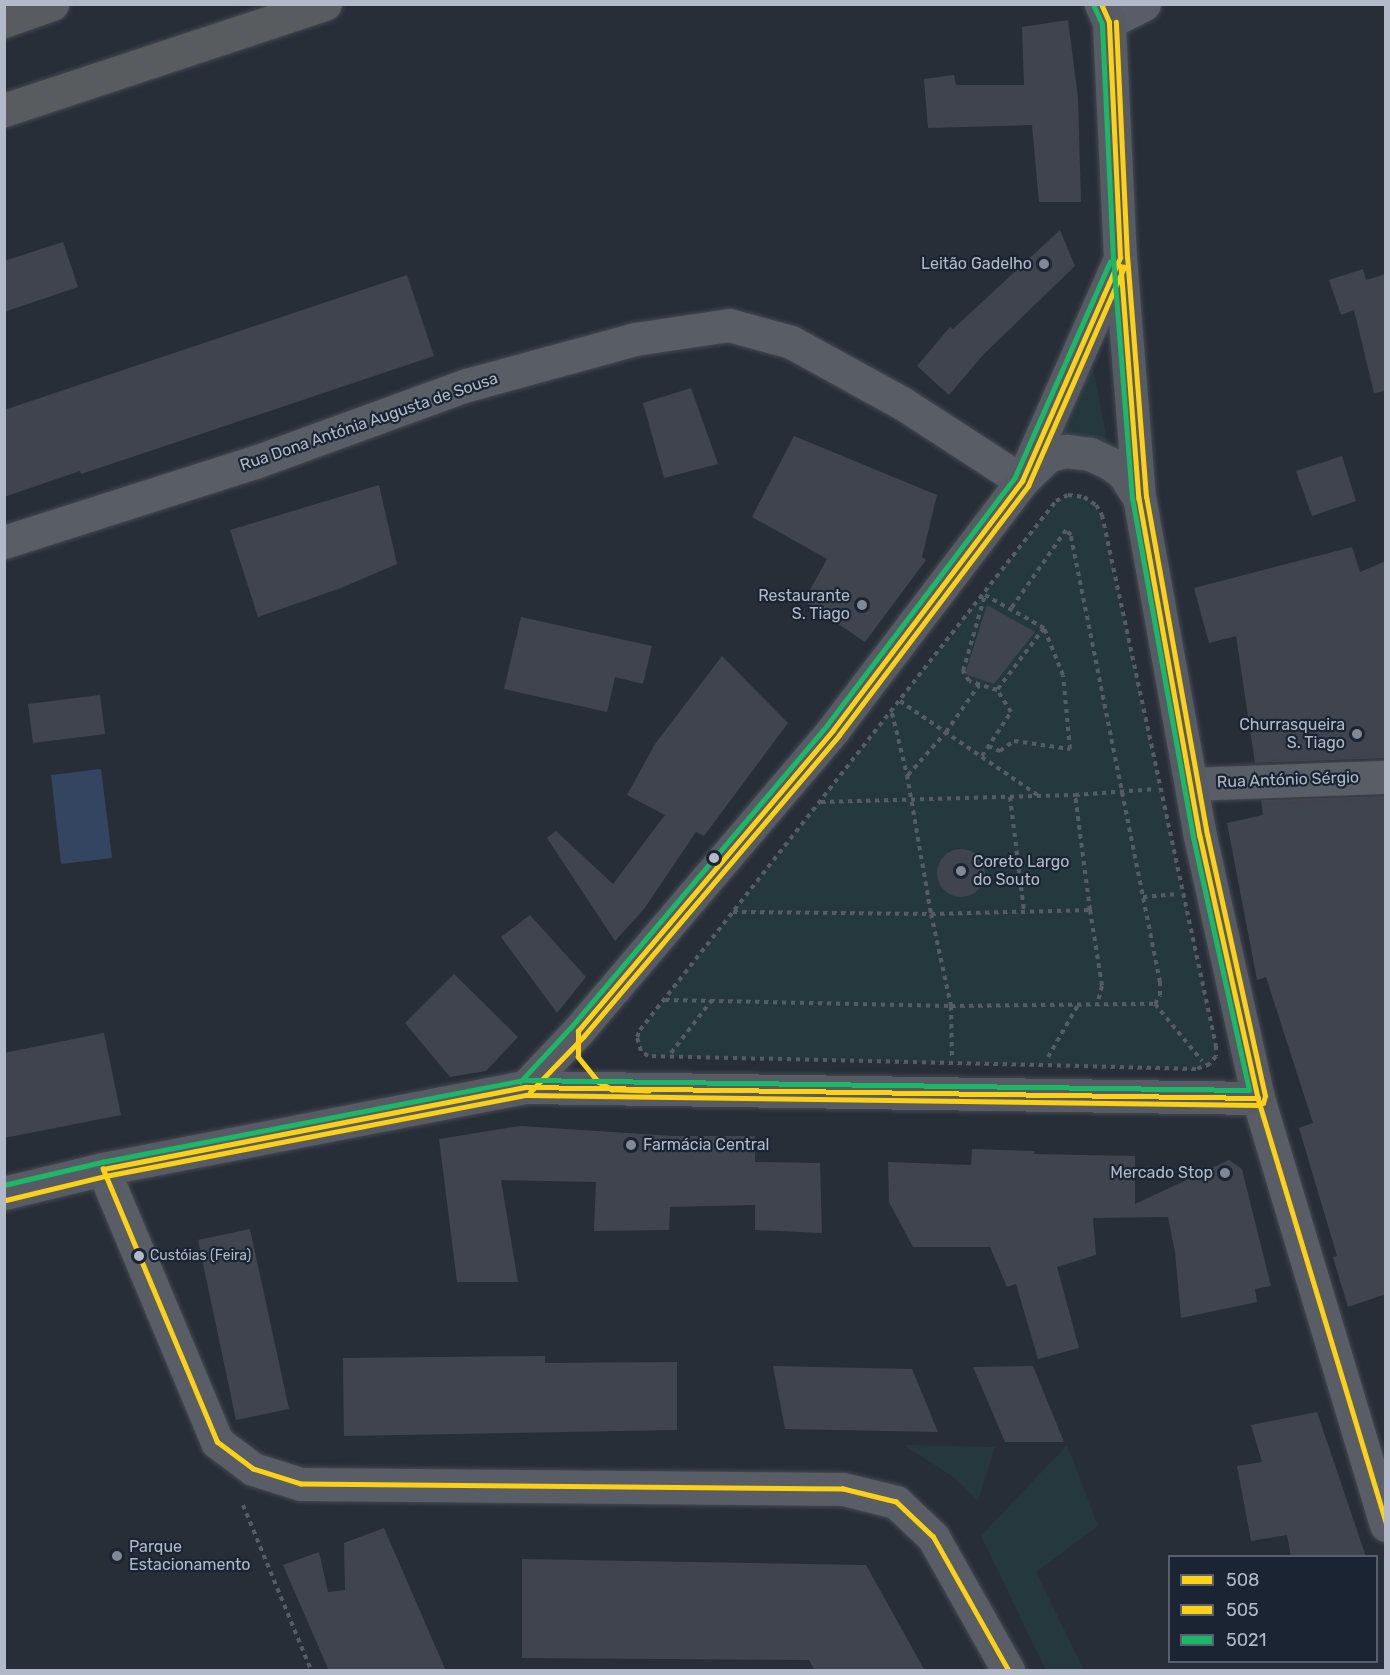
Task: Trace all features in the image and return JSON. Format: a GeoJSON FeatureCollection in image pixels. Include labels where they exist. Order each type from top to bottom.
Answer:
{"type":"FeatureCollection","features":[{"type":"Feature","properties":{"kind":"highway"},"geometry":{"type":"LineString","coordinates":[[4,21],[52,4]]}},
{"type":"Feature","properties":{"kind":"highway"},"geometry":{"type":"LineString","coordinates":[[4,110],[325,4]]}},
{"type":"Feature","properties":{"kind":"main road"},"geometry":{"type":"LineString","coordinates":[[4,1193],[103,1169],[525,1087],[1258,1098],[1176,786],[1138,498],[1105,13]]}},
{"type":"Feature","properties":{"kind":"main road"},"geometry":{"type":"LineString","coordinates":[[1022,481],[1120,258]]}},
{"type":"Feature","properties":{"kind":"main road"},"geometry":{"type":"LineString","coordinates":[[525,1087],[578,1031],[832,730],[1022,481],[1048,456],[1066,451],[1089,454],[1111,464],[1123,473],[1138,498]]}},
{"type":"Feature","properties":{"kind":"main road"},"geometry":{"type":"LineString","coordinates":[[578,1031],[578,1057],[598,1082],[612,1090]]}},
{"type":"Feature","properties":{"kind":"street"},"geometry":{"type":"LineString","coordinates":[[1105,13],[1144,4]]}},
{"type":"Feature","properties":{"kind":"street","name":"Rua Dona Antónia Augusta de Sousa"},"geometry":{"type":"LineString","coordinates":[[4,542],[255,462],[467,385],[635,339],[729,325],[791,342],[902,403],[1022,481]]}},
{"type":"Feature","properties":{"kind":"street","name":"Rua António Sérgio"},"geometry":{"type":"LineString","coordinates":[[1176,786],[1386,777]]}},
{"type":"Feature","properties":{"kind":"street"},"geometry":{"type":"LineString","coordinates":[[1258,1098],[1386,1525]]}},
{"type":"Feature","properties":{"kind":"street"},"geometry":{"type":"LineString","coordinates":[[103,1169],[217,1442],[253,1469],[301,1484],[843,1490],[896,1502],[933,1537],[1008,1671]]}},
{"type":"Feature","properties":{"kind":"path"},"geometry":{"type":"LineString","coordinates":[[1068,495],[1084,497],[1096,505],[1102,515],[1176,786],[1183,893],[1216,1046],[1216,1056],[1206,1065],[1196,1069],[648,1056],[641,1051],[637,1037],[664,1000],[1056,501],[1068,495]]}},
{"type":"Feature","properties":{"kind":"path"},"geometry":{"type":"LineString","coordinates":[[1010,610],[1066,530],[1071,535],[1160,982],[1160,995],[1155,1004]]}},
{"type":"Feature","properties":{"kind":"path"},"geometry":{"type":"LineString","coordinates":[[982,756],[988,746],[1011,712],[997,690],[969,681],[963,671],[985,595],[1044,628],[1063,675],[1070,749],[1014,741],[1000,751],[988,746]]}},
{"type":"Feature","properties":{"kind":"path"},"geometry":{"type":"LineString","coordinates":[[997,690],[1044,628]]}},
{"type":"Feature","properties":{"kind":"path"},"geometry":{"type":"LineString","coordinates":[[907,775],[946,732],[979,685]]}},
{"type":"Feature","properties":{"kind":"path"},"geometry":{"type":"LineString","coordinates":[[899,700],[1040,796]]}},
{"type":"Feature","properties":{"kind":"path"},"geometry":{"type":"LineString","coordinates":[[891,710],[907,775],[931,914],[951,1006],[953,1063]]}},
{"type":"Feature","properties":{"kind":"path"},"geometry":{"type":"LineString","coordinates":[[819,802],[1075,795],[1176,786]]}},
{"type":"Feature","properties":{"kind":"path"},"geometry":{"type":"LineString","coordinates":[[1075,795],[1089,910],[1102,986],[1097,1005]]}},
{"type":"Feature","properties":{"kind":"path"},"geometry":{"type":"LineString","coordinates":[[1010,797],[1024,911]]}},
{"type":"Feature","properties":{"kind":"path"},"geometry":{"type":"LineString","coordinates":[[1143,897],[1183,893]]}},
{"type":"Feature","properties":{"kind":"path"},"geometry":{"type":"LineString","coordinates":[[733,912],[931,914],[1089,910]]}},
{"type":"Feature","properties":{"kind":"path"},"geometry":{"type":"LineString","coordinates":[[664,1000],[951,1006],[1155,1004]]}},
{"type":"Feature","properties":{"kind":"path"},"geometry":{"type":"LineString","coordinates":[[669,1056],[711,1000]]}},
{"type":"Feature","properties":{"kind":"path"},"geometry":{"type":"LineString","coordinates":[[1155,1004],[1206,1065]]}},
{"type":"Feature","properties":{"kind":"path"},"geometry":{"type":"LineString","coordinates":[[1043,1065],[1078,1005]]}},
{"type":"Feature","properties":{"kind":"path"},"geometry":{"type":"LineString","coordinates":[[239,1496],[311,1671]]}},
{"type":"Feature","properties":{"kind":"shaded area"},"geometry":{"type":"Polygon","coordinates":[[[1088,360],[1093,366],[1107,440],[1106,447],[1063,436],[1062,429],[1088,360]]]}},
{"type":"Feature","properties":{"kind":"shaded area"},"geometry":{"type":"Polygon","coordinates":[[[1068,495],[1084,497],[1096,505],[1102,515],[1216,1046],[1216,1056],[1210,1064],[1196,1069],[648,1056],[641,1051],[637,1037],[640,1030],[1056,501],[1068,495]]]}},
{"type":"Feature","properties":{"kind":"shaded area"},"geometry":{"type":"Polygon","coordinates":[[[904,1445],[995,1447],[978,1501],[955,1478],[904,1445]]]}},
{"type":"Feature","properties":{"kind":"shaded area"},"geometry":{"type":"Polygon","coordinates":[[[1067,1445],[1098,1526],[1036,1572],[1084,1670],[1046,1670],[981,1536],[1067,1445]]]}},
{"type":"Feature","properties":{"kind":"water"},"geometry":{"type":"Polygon","coordinates":[[[101,769],[112,858],[61,864],[51,775],[101,769]]]}},
{"type":"Feature","properties":{"kind":"building"},"geometry":{"type":"Polygon","coordinates":[[[1068,20],[1078,98],[1081,202],[1039,202],[1032,125],[928,128],[924,79],[954,75],[956,85],[1024,85],[1022,27],[1068,20]]]}},
{"type":"Feature","properties":{"kind":"building"},"geometry":{"type":"Polygon","coordinates":[[[1060,230],[1075,266],[983,355],[949,395],[917,366],[950,327],[953,329],[1060,230]]]}},
{"type":"Feature","properties":{"kind":"building"},"geometry":{"type":"Polygon","coordinates":[[[63,242],[78,287],[4,312],[4,261],[63,242]]]}},
{"type":"Feature","properties":{"kind":"building"},"geometry":{"type":"Polygon","coordinates":[[[1363,269],[1366,280],[1386,274],[1386,391],[1374,393],[1354,310],[1341,315],[1329,280],[1363,269]]]}},
{"type":"Feature","properties":{"kind":"building"},"geometry":{"type":"Polygon","coordinates":[[[407,275],[434,356],[81,474],[80,471],[4,497],[4,410],[407,275]]]}},
{"type":"Feature","properties":{"kind":"building"},"geometry":{"type":"Polygon","coordinates":[[[691,388],[718,464],[664,478],[643,403],[691,388]]]}},
{"type":"Feature","properties":{"kind":"building"},"geometry":{"type":"Polygon","coordinates":[[[794,436],[937,495],[922,557],[926,560],[865,642],[804,601],[827,559],[752,517],[794,436]]]}},
{"type":"Feature","properties":{"kind":"building"},"geometry":{"type":"Polygon","coordinates":[[[1342,456],[1356,501],[1312,516],[1296,471],[1342,456]]]}},
{"type":"Feature","properties":{"kind":"building"},"geometry":{"type":"Polygon","coordinates":[[[379,485],[397,564],[341,588],[258,617],[230,530],[379,485]]]}},
{"type":"Feature","properties":{"kind":"building"},"geometry":{"type":"Polygon","coordinates":[[[1352,547],[1360,572],[1386,561],[1386,758],[1255,763],[1236,636],[1209,643],[1194,588],[1352,547]]]}},
{"type":"Feature","properties":{"kind":"building"},"geometry":{"type":"Polygon","coordinates":[[[987,605],[1035,632],[994,684],[965,674],[987,605]]]}},
{"type":"Feature","properties":{"kind":"building"},"geometry":{"type":"Polygon","coordinates":[[[521,617],[652,646],[643,684],[615,677],[607,712],[504,689],[521,617]]]}},
{"type":"Feature","properties":{"kind":"building"},"geometry":{"type":"Polygon","coordinates":[[[722,656],[788,723],[704,836],[696,832],[644,909],[615,941],[547,838],[556,831],[613,884],[665,815],[627,795],[655,744],[722,656]]]}},
{"type":"Feature","properties":{"kind":"building"},"geometry":{"type":"Polygon","coordinates":[[[100,695],[105,734],[33,743],[28,704],[100,695]]]}},
{"type":"Feature","properties":{"kind":"building"},"geometry":{"type":"Polygon","coordinates":[[[1386,796],[1386,1294],[1348,1307],[1333,1257],[1337,1256],[1299,1128],[1313,1123],[1266,977],[1257,980],[1227,823],[1263,815],[1261,800],[1386,796]]]}},
{"type":"Feature","properties":{"kind":"building","name":"Coreto Largo do Souto"},"geometry":{"type":"Polygon","coordinates":[[[961,849],[978,856],[985,873],[978,890],[961,897],[944,890],[937,873],[944,856],[961,849]]]}},
{"type":"Feature","properties":{"kind":"building"},"geometry":{"type":"Polygon","coordinates":[[[530,915],[586,977],[557,1013],[501,937],[530,915]]]}},
{"type":"Feature","properties":{"kind":"building"},"geometry":{"type":"Polygon","coordinates":[[[454,974],[518,1037],[486,1071],[450,1077],[405,1023],[454,974]]]}},
{"type":"Feature","properties":{"kind":"building"},"geometry":{"type":"Polygon","coordinates":[[[104,1033],[121,1115],[4,1138],[4,1053],[104,1033]]]}},
{"type":"Feature","properties":{"kind":"building"},"geometry":{"type":"Polygon","coordinates":[[[520,1126],[673,1136],[755,1136],[755,1162],[820,1163],[822,1233],[755,1230],[755,1205],[670,1207],[669,1230],[594,1231],[596,1182],[501,1180],[518,1282],[457,1282],[439,1139],[520,1126]]]}},
{"type":"Feature","properties":{"kind":"building"},"geometry":{"type":"Polygon","coordinates":[[[972,1149],[1035,1151],[1034,1154],[1135,1156],[1135,1204],[1229,1160],[1242,1169],[1271,1286],[1255,1289],[1257,1302],[1181,1318],[1175,1252],[1168,1217],[1093,1218],[1096,1255],[1057,1267],[1079,1348],[1038,1359],[1016,1284],[1007,1287],[990,1247],[913,1247],[889,1202],[888,1162],[971,1165],[972,1149]]]}},
{"type":"Feature","properties":{"kind":"building"},"geometry":{"type":"Polygon","coordinates":[[[250,1229],[289,1409],[236,1420],[198,1240],[250,1229]]]}},
{"type":"Feature","properties":{"kind":"building"},"geometry":{"type":"Polygon","coordinates":[[[545,1356],[545,1363],[677,1362],[677,1430],[344,1436],[343,1358],[545,1356]]]}},
{"type":"Feature","properties":{"kind":"building"},"geometry":{"type":"Polygon","coordinates":[[[773,1366],[912,1369],[938,1432],[785,1429],[773,1366]]]}},
{"type":"Feature","properties":{"kind":"building"},"geometry":{"type":"Polygon","coordinates":[[[1033,1366],[1064,1442],[1005,1442],[973,1367],[1033,1366]]]}},
{"type":"Feature","properties":{"kind":"building"},"geometry":{"type":"Polygon","coordinates":[[[1317,1412],[1365,1555],[1291,1555],[1287,1535],[1251,1541],[1237,1466],[1262,1462],[1251,1425],[1317,1412]]]}},
{"type":"Feature","properties":{"kind":"building"},"geometry":{"type":"Polygon","coordinates":[[[384,1528],[446,1671],[329,1671],[283,1565],[319,1552],[328,1592],[345,1590],[344,1543],[384,1528]]]}},
{"type":"Feature","properties":{"kind":"building"},"geometry":{"type":"Polygon","coordinates":[[[522,1559],[866,1565],[925,1671],[815,1671],[809,1660],[522,1658],[522,1559]]]}},
{"type":"Feature","properties":{"kind":"transit line","name":"508"},"geometry":{"type":"LineString","coordinates":[[649,1091],[612,1090],[598,1082],[578,1057],[578,1031],[833,730],[1022,481],[1120,258],[1109,22],[1101,4]]}},
{"type":"Feature","properties":{"kind":"transit line","name":"5021"},"geometry":{"type":"LineString","coordinates":[[4,1185],[102,1162],[524,1080],[1249,1090],[1193,837],[1132,499],[1113,259],[1102,24],[1094,7]]}},
{"type":"Feature","properties":{"kind":"transit line","name":"505"},"geometry":{"type":"LineString","coordinates":[[6,1200],[105,1176],[526,1095],[1258,1105],[1263,1103],[1265,1096],[1207,835],[1146,497],[1127,258],[1116,22]]}},
{"type":"Feature","properties":{"kind":"transit line","name":"5021"},"geometry":{"type":"LineString","coordinates":[[520,1082],[572,1026],[827,725],[1015,477],[1110,262]]}},
{"type":"Feature","properties":{"kind":"transit line","name":"508"},"geometry":{"type":"LineString","coordinates":[[1121,266],[1139,498],[1200,836],[1258,1098],[1386,1523]]}},
{"type":"Feature","properties":{"kind":"transit line","name":"505"},"geometry":{"type":"LineString","coordinates":[[530,1092],[584,1036],[839,735],[1028,486],[1124,267]]}},
{"type":"Feature","properties":{"kind":"transit line","name":"508"},"geometry":{"type":"LineString","coordinates":[[1008,1670],[933,1537],[896,1502],[843,1489],[301,1484],[253,1469],[217,1442],[103,1169],[525,1087],[1258,1098]]}},
{"type":"Feature","properties":{"kind":"place","name":"Leitão Gadelho"},"geometry":{"type":"Point","coordinates":[1044,264]}},
{"type":"Feature","properties":{"kind":"place","name":"Restaurante S. Tiago"},"geometry":{"type":"Point","coordinates":[862,605]}},
{"type":"Feature","properties":{"kind":"place","name":"Churrasqueira S. Tiago"},"geometry":{"type":"Point","coordinates":[1357,734]}},
{"type":"Feature","properties":{"kind":"place","name":"Coreto Largo do Souto"},"geometry":{"type":"Point","coordinates":[961,871]}},
{"type":"Feature","properties":{"kind":"place","name":"Farmácia Central"},"geometry":{"type":"Point","coordinates":[631,1145]}},
{"type":"Feature","properties":{"kind":"place","name":"Mercado Stop"},"geometry":{"type":"Point","coordinates":[1225,1173]}},
{"type":"Feature","properties":{"kind":"place","name":"Custóias (Feira)"},"geometry":{"type":"Point","coordinates":[139,1256]}},
{"type":"Feature","properties":{"kind":"place","name":"Parque Estacionamento"},"geometry":{"type":"Point","coordinates":[117,1556]}}]}
